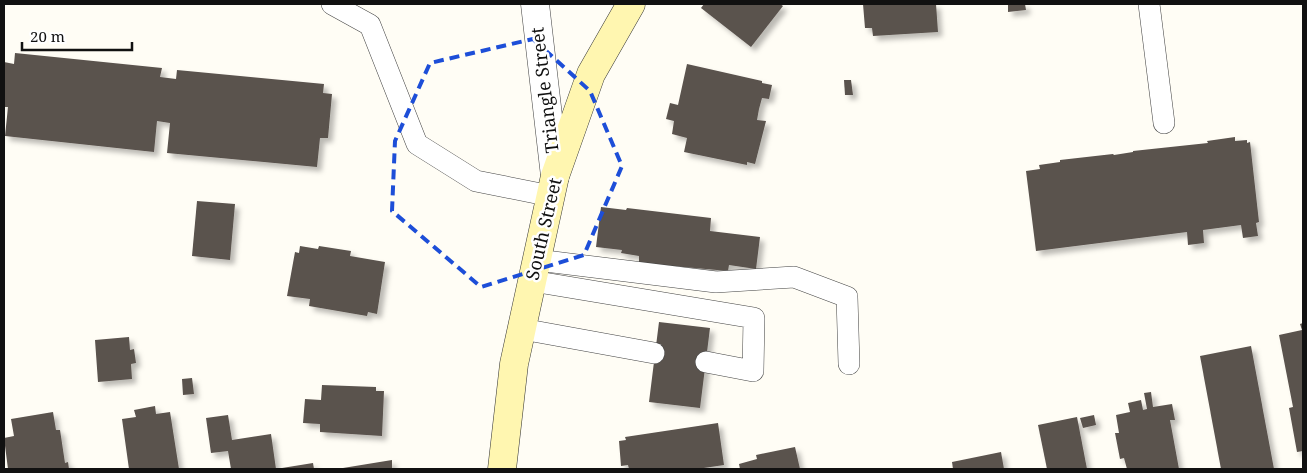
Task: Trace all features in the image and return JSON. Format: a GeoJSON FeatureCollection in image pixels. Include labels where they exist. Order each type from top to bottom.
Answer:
{"type":"FeatureCollection","features":[{"type":"Feature","properties":{"kind":"main road","name":"South Street"},"geometry":{"type":"LineString","coordinates":[[502,469],[514,364],[553,186],[590,74],[631,4]]}},
{"type":"Feature","properties":{"kind":"street","name":"Triangle Street"},"geometry":{"type":"LineString","coordinates":[[534,4],[553,186]]}},
{"type":"Feature","properties":{"kind":"lane"},"geometry":{"type":"LineString","coordinates":[[332,4],[370,26],[417,144],[476,181],[553,186]]}},
{"type":"Feature","properties":{"kind":"lane"},"geometry":{"type":"LineString","coordinates":[[1149,4],[1164,123]]}},
{"type":"Feature","properties":{"kind":"lane"},"geometry":{"type":"LineString","coordinates":[[534,270],[754,318],[753,371],[706,362]]}},
{"type":"Feature","properties":{"kind":"lane"},"geometry":{"type":"LineString","coordinates":[[534,270],[716,282],[794,277],[846,297],[850,364]]}},
{"type":"Feature","properties":{"kind":"lane"},"geometry":{"type":"LineString","coordinates":[[522,329],[654,353]]}},
{"type":"Feature","properties":{"kind":"highlighted area"},"geometry":{"type":"Polygon","coordinates":[[[533,39],[590,91],[622,166],[584,255],[481,287],[392,211],[395,141],[430,63],[533,39]]]}},
{"type":"Feature","properties":{"kind":"building"},"geometry":{"type":"Polygon","coordinates":[[[704,4],[780,4],[783,6],[751,47],[701,8],[704,4]]]}},
{"type":"Feature","properties":{"kind":"building"},"geometry":{"type":"Polygon","coordinates":[[[863,4],[936,4],[938,32],[873,36],[872,28],[865,28],[863,4]]]}},
{"type":"Feature","properties":{"kind":"building"},"geometry":{"type":"Polygon","coordinates":[[[1008,4],[1025,4],[1026,10],[1008,12],[1008,4]]]}},
{"type":"Feature","properties":{"kind":"building"},"geometry":{"type":"Polygon","coordinates":[[[15,53],[162,68],[160,77],[176,79],[177,70],[324,84],[323,93],[332,94],[328,138],[320,138],[317,167],[167,153],[170,123],[157,121],[154,152],[5,136],[8,107],[4,107],[4,62],[14,64],[15,53]]]}},
{"type":"Feature","properties":{"kind":"building"},"geometry":{"type":"Polygon","coordinates":[[[687,64],[772,85],[769,99],[762,98],[759,109],[757,120],[766,121],[755,164],[747,162],[747,165],[684,152],[687,138],[672,134],[674,121],[666,119],[670,103],[678,105],[687,64]]]}},
{"type":"Feature","properties":{"kind":"building"},"geometry":{"type":"Polygon","coordinates":[[[844,80],[851,80],[853,95],[845,95],[844,80]]]}},
{"type":"Feature","properties":{"kind":"building"},"geometry":{"type":"Polygon","coordinates":[[[1235,137],[1235,141],[1247,140],[1247,143],[1250,142],[1259,222],[1256,223],[1258,236],[1243,238],[1241,225],[1203,230],[1204,243],[1188,245],[1187,232],[1036,251],[1026,171],[1040,169],[1039,165],[1060,162],[1060,160],[1208,143],[1207,141],[1235,137]]]}},
{"type":"Feature","properties":{"kind":"building"},"geometry":{"type":"Polygon","coordinates":[[[197,201],[235,204],[230,260],[192,256],[197,201]]]}},
{"type":"Feature","properties":{"kind":"building"},"geometry":{"type":"Polygon","coordinates":[[[601,207],[626,210],[627,208],[711,218],[710,231],[760,237],[756,269],[729,265],[728,271],[639,263],[639,256],[621,253],[622,250],[596,247],[601,207]]]}},
{"type":"Feature","properties":{"kind":"building"},"geometry":{"type":"Polygon","coordinates":[[[300,246],[318,249],[319,246],[351,251],[350,256],[385,262],[377,314],[368,312],[367,316],[309,306],[310,299],[287,296],[295,252],[299,253],[300,246]]]}},
{"type":"Feature","properties":{"kind":"building"},"geometry":{"type":"Polygon","coordinates":[[[659,322],[710,328],[700,408],[649,402],[659,322]]]}},
{"type":"Feature","properties":{"kind":"building"},"geometry":{"type":"Polygon","coordinates":[[[1303,323],[1303,451],[1297,452],[1289,408],[1293,407],[1279,335],[1302,330],[1300,324],[1303,323]]]}},
{"type":"Feature","properties":{"kind":"building"},"geometry":{"type":"Polygon","coordinates":[[[129,337],[130,350],[134,349],[136,363],[131,364],[132,379],[98,382],[95,340],[129,337]]]}},
{"type":"Feature","properties":{"kind":"building"},"geometry":{"type":"Polygon","coordinates":[[[1251,346],[1274,469],[1221,469],[1200,356],[1251,346]]]}},
{"type":"Feature","properties":{"kind":"building"},"geometry":{"type":"Polygon","coordinates":[[[192,378],[194,394],[183,395],[182,379],[192,378]]]}},
{"type":"Feature","properties":{"kind":"building"},"geometry":{"type":"Polygon","coordinates":[[[322,385],[376,387],[376,391],[384,391],[382,436],[320,432],[320,424],[303,423],[305,399],[321,400],[322,385]]]}},
{"type":"Feature","properties":{"kind":"building"},"geometry":{"type":"Polygon","coordinates":[[[1151,392],[1153,407],[1172,404],[1175,420],[1170,420],[1179,469],[1127,469],[1124,458],[1120,459],[1115,433],[1119,433],[1116,415],[1130,412],[1128,403],[1141,400],[1143,410],[1147,409],[1144,393],[1151,392]]]}},
{"type":"Feature","properties":{"kind":"building"},"geometry":{"type":"Polygon","coordinates":[[[155,406],[156,414],[170,412],[179,469],[129,469],[122,419],[136,417],[134,410],[155,406]]]}},
{"type":"Feature","properties":{"kind":"building"},"geometry":{"type":"Polygon","coordinates":[[[53,412],[56,430],[60,430],[65,463],[68,462],[69,469],[8,469],[4,438],[14,436],[11,419],[53,412]]]}},
{"type":"Feature","properties":{"kind":"building"},"geometry":{"type":"Polygon","coordinates":[[[228,415],[232,440],[271,434],[276,469],[231,469],[228,451],[211,453],[206,418],[228,415]]]}},
{"type":"Feature","properties":{"kind":"building"},"geometry":{"type":"Polygon","coordinates":[[[1094,415],[1096,425],[1083,428],[1080,418],[1094,415]]]}},
{"type":"Feature","properties":{"kind":"building"},"geometry":{"type":"Polygon","coordinates":[[[1077,417],[1087,469],[1047,469],[1038,425],[1077,417]]]}},
{"type":"Feature","properties":{"kind":"building"},"geometry":{"type":"Polygon","coordinates":[[[718,423],[724,465],[697,469],[629,469],[628,465],[621,466],[619,441],[626,440],[625,437],[718,423]]]}},
{"type":"Feature","properties":{"kind":"building"},"geometry":{"type":"Polygon","coordinates":[[[795,447],[800,469],[740,469],[739,464],[757,459],[756,455],[795,447]]]}},
{"type":"Feature","properties":{"kind":"building"},"geometry":{"type":"Polygon","coordinates":[[[1001,452],[1004,469],[953,469],[952,462],[1001,452]]]}},
{"type":"Feature","properties":{"kind":"building"},"geometry":{"type":"Polygon","coordinates":[[[392,460],[392,469],[343,469],[343,468],[392,460]]]}},
{"type":"Feature","properties":{"kind":"building"},"geometry":{"type":"Polygon","coordinates":[[[313,463],[314,469],[282,469],[282,468],[313,463]]]}}]}
